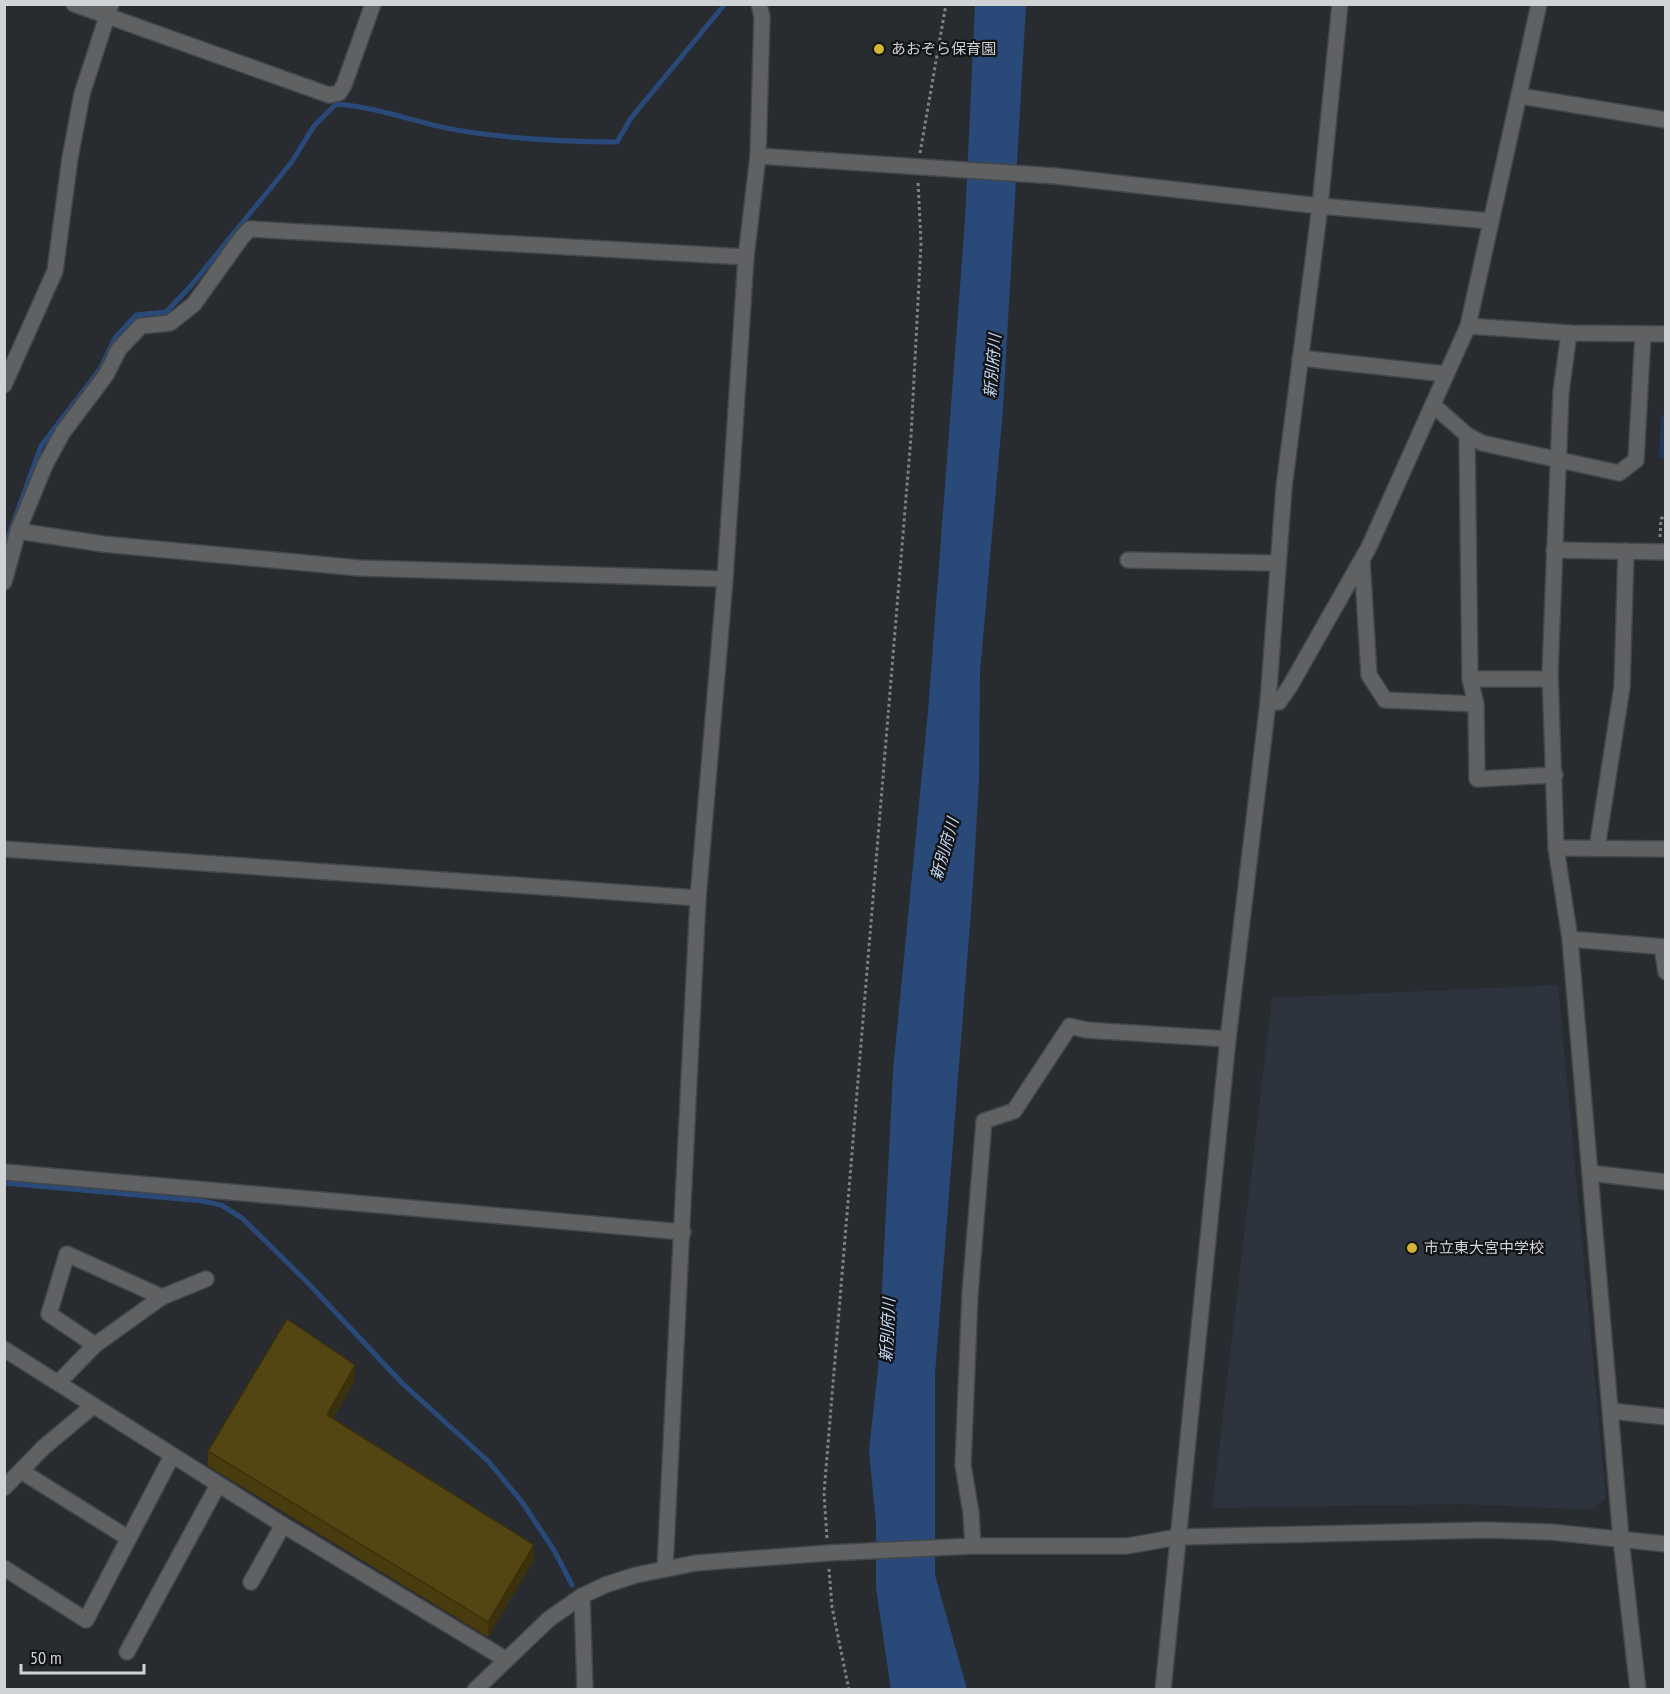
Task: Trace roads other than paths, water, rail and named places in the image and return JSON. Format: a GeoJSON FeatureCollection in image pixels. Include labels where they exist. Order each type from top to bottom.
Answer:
{"type":"FeatureCollection","features":[{"type":"Feature","properties":{"kind":"street"},"geometry":{"type":"LineString","coordinates":[[74,4],[110,11],[329,95],[339,93],[344,85],[373,4]]}},
{"type":"Feature","properties":{"kind":"street"},"geometry":{"type":"LineString","coordinates":[[665,1568],[698,898],[725,579],[746,257],[758,156],[762,17],[759,4]]}},
{"type":"Feature","properties":{"kind":"street"},"geometry":{"type":"LineString","coordinates":[[1163,1689],[1228,1039],[1268,702],[1284,487],[1320,206],[1340,4]]}},
{"type":"Feature","properties":{"kind":"street"},"geometry":{"type":"LineString","coordinates":[[1268,702],[1279,702],[1290,686],[1362,560],[1468,326],[1539,4]]}},
{"type":"Feature","properties":{"kind":"street"},"geometry":{"type":"LineString","coordinates":[[5,382],[55,270],[70,159],[82,94],[110,11]]}},
{"type":"Feature","properties":{"kind":"street"},"geometry":{"type":"LineString","coordinates":[[1520,96],[1665,120]]}},
{"type":"Feature","properties":{"kind":"street"},"geometry":{"type":"LineString","coordinates":[[758,156],[1055,176],[1320,206],[1491,221]]}},
{"type":"Feature","properties":{"kind":"street"},"geometry":{"type":"LineString","coordinates":[[4,582],[18,531],[45,465],[63,432],[106,375],[119,349],[141,326],[170,323],[194,304],[242,237],[250,230],[746,257]]}},
{"type":"Feature","properties":{"kind":"street"},"geometry":{"type":"LineString","coordinates":[[1468,326],[1569,333],[1665,334]]}},
{"type":"Feature","properties":{"kind":"street"},"geometry":{"type":"LineString","coordinates":[[1569,333],[1561,392],[1550,679],[1556,848],[1570,939],[1621,1539],[1638,1689]]}},
{"type":"Feature","properties":{"kind":"street"},"geometry":{"type":"LineString","coordinates":[[1433,405],[1467,435],[1482,443],[1619,473],[1636,460],[1643,334]]}},
{"type":"Feature","properties":{"kind":"street"},"geometry":{"type":"LineString","coordinates":[[1300,358],[1446,374]]}},
{"type":"Feature","properties":{"kind":"street"},"geometry":{"type":"LineString","coordinates":[[1467,435],[1470,679],[1476,704],[1477,779],[1555,775]]}},
{"type":"Feature","properties":{"kind":"street"},"geometry":{"type":"LineString","coordinates":[[18,531],[102,544],[359,568],[725,579]]}},
{"type":"Feature","properties":{"kind":"street"},"geometry":{"type":"LineString","coordinates":[[1554,550],[1662,552]]}},
{"type":"Feature","properties":{"kind":"street"},"geometry":{"type":"LineString","coordinates":[[1598,848],[1622,687],[1626,551]]}},
{"type":"Feature","properties":{"kind":"street"},"geometry":{"type":"LineString","coordinates":[[1128,560],[1278,563]]}},
{"type":"Feature","properties":{"kind":"street"},"geometry":{"type":"LineString","coordinates":[[1362,560],[1369,675],[1385,700],[1476,704]]}},
{"type":"Feature","properties":{"kind":"street"},"geometry":{"type":"LineString","coordinates":[[1470,679],[1550,679]]}},
{"type":"Feature","properties":{"kind":"street"},"geometry":{"type":"LineString","coordinates":[[1556,848],[1665,849]]}},
{"type":"Feature","properties":{"kind":"street"},"geometry":{"type":"LineString","coordinates":[[4,849],[698,898]]}},
{"type":"Feature","properties":{"kind":"street"},"geometry":{"type":"LineString","coordinates":[[1570,939],[1664,947],[1665,972]]}},
{"type":"Feature","properties":{"kind":"street"},"geometry":{"type":"LineString","coordinates":[[968,1547],[971,1512],[963,1465],[970,1294],[984,1121],[1014,1111],[1070,1026],[1086,1030],[1228,1039]]}},
{"type":"Feature","properties":{"kind":"street"},"geometry":{"type":"LineString","coordinates":[[4,1172],[683,1232]]}},
{"type":"Feature","properties":{"kind":"street"},"geometry":{"type":"LineString","coordinates":[[1590,1173],[1665,1182]]}},
{"type":"Feature","properties":{"kind":"street"},"geometry":{"type":"LineString","coordinates":[[95,1345],[49,1314],[67,1254],[162,1297]]}},
{"type":"Feature","properties":{"kind":"street"},"geometry":{"type":"LineString","coordinates":[[59,1382],[95,1345],[162,1297],[206,1279]]}},
{"type":"Feature","properties":{"kind":"street"},"geometry":{"type":"LineString","coordinates":[[4,1349],[284,1526],[505,1659]]}},
{"type":"Feature","properties":{"kind":"street"},"geometry":{"type":"LineString","coordinates":[[4,1488],[93,1406]]}},
{"type":"Feature","properties":{"kind":"street"},"geometry":{"type":"LineString","coordinates":[[1611,1411],[1665,1417]]}},
{"type":"Feature","properties":{"kind":"street"},"geometry":{"type":"LineString","coordinates":[[4,1568],[86,1620],[172,1455]]}},
{"type":"Feature","properties":{"kind":"street"},"geometry":{"type":"LineString","coordinates":[[21,1471],[128,1538]]}},
{"type":"Feature","properties":{"kind":"street"},"geometry":{"type":"LineString","coordinates":[[127,1652],[218,1485]]}},
{"type":"Feature","properties":{"kind":"street"},"geometry":{"type":"LineString","coordinates":[[250,1582],[284,1526]]}},
{"type":"Feature","properties":{"kind":"street"},"geometry":{"type":"LineString","coordinates":[[476,1689],[549,1619],[582,1596],[605,1585],[665,1568],[828,1553],[968,1547],[1127,1546],[1178,1537],[1487,1530],[1551,1532],[1665,1544]]}},
{"type":"Feature","properties":{"kind":"street"},"geometry":{"type":"LineString","coordinates":[[582,1596],[585,1689]]}},
{"type":"Feature","properties":{"kind":"water","name":"新別府川"},"geometry":{"type":"Polygon","coordinates":[[[975,5],[1026,5],[1003,409],[980,673],[979,779],[973,885],[935,1375],[935,1575],[967,1689],[891,1690],[876,1588],[876,1524],[869,1450],[878,1369],[893,1071],[928,711],[965,220],[975,5]]]}},
{"type":"Feature","properties":{"kind":"waterway"},"geometry":{"type":"LineString","coordinates":[[4,548],[41,446],[100,369],[115,338],[136,315],[166,312],[189,288],[291,163],[314,126],[336,104],[368,108],[446,128],[481,134],[617,142],[631,118],[725,4]]}},
{"type":"Feature","properties":{"kind":"waterway"},"geometry":{"type":"LineString","coordinates":[[4,1183],[203,1201],[221,1205],[242,1218],[308,1283],[402,1383],[488,1461],[522,1502],[554,1550],[572,1585]]}},
{"type":"Feature","properties":{"kind":"place","name":"あおぞら保育園"},"geometry":{"type":"Point","coordinates":[879,49]}},
{"type":"Feature","properties":{"kind":"place","name":"市立東大宮中学校"},"geometry":{"type":"Point","coordinates":[1412,1248]}}]}
